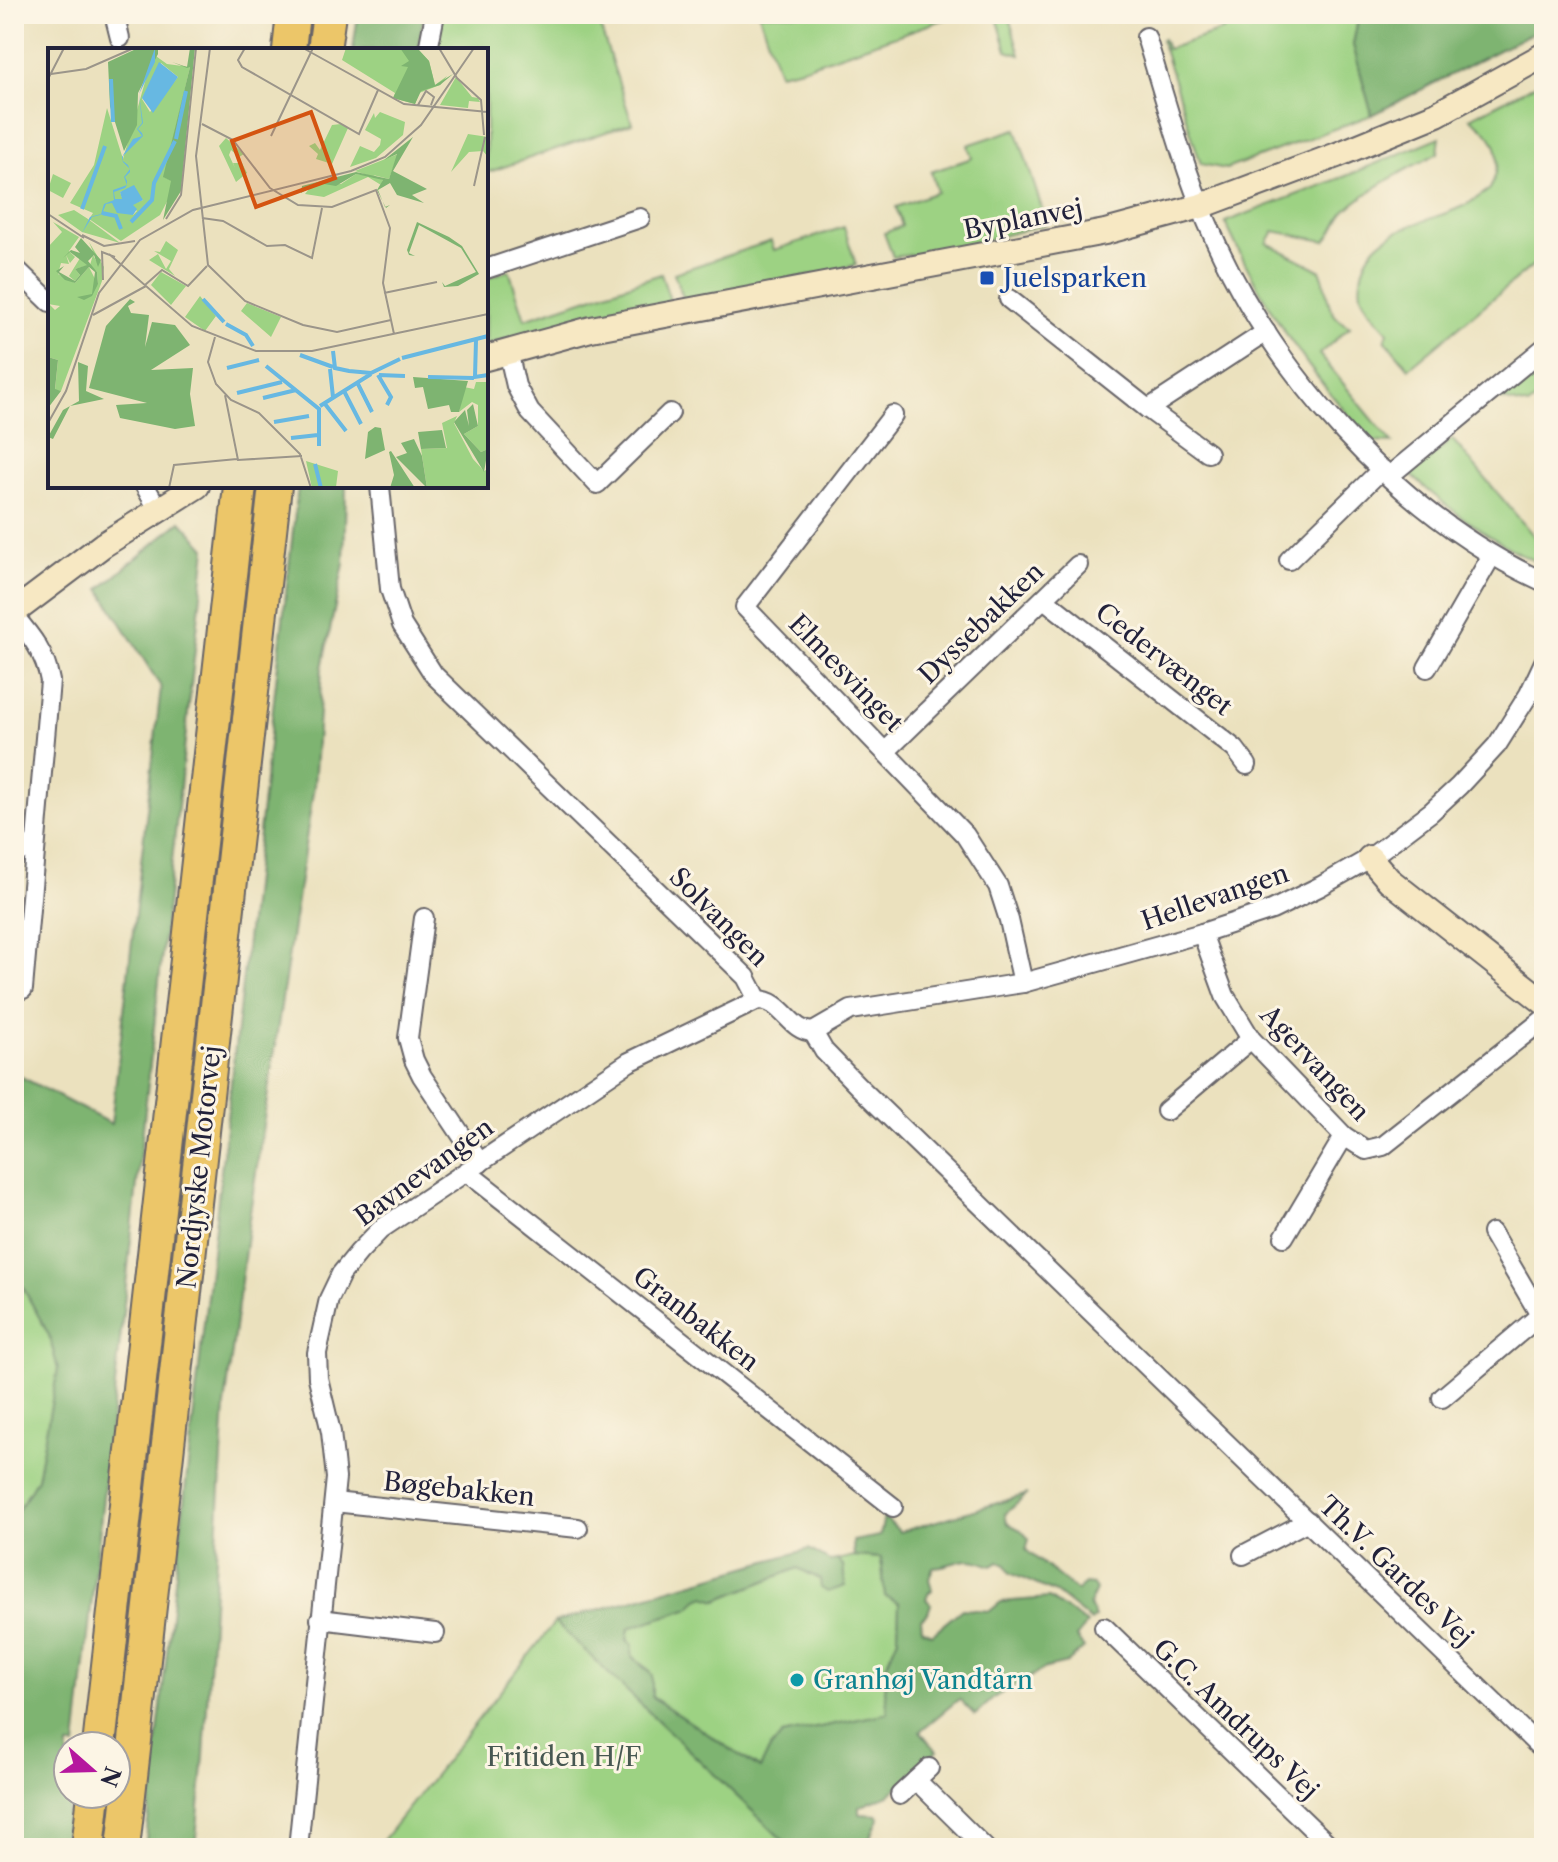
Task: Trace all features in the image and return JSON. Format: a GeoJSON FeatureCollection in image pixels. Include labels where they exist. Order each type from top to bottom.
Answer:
{"type":"FeatureCollection","features":[{"type":"Feature","properties":{"kind":"highway"},"geometry":{"type":"LineString","coordinates":[[289,48],[293,14]]}},
{"type":"Feature","properties":{"kind":"highway"},"geometry":{"type":"LineString","coordinates":[[324,48],[329,14]]}},
{"type":"Feature","properties":{"kind":"highway","name":"Nordjyske Motorvej"},"geometry":{"type":"LineString","coordinates":[[101,1730],[240,488]]}},
{"type":"Feature","properties":{"kind":"highway","name":"Nordjyske Motorvej"},"geometry":{"type":"LineString","coordinates":[[123,1848],[275,488]]}},
{"type":"Feature","properties":{"kind":"highway"},"geometry":{"type":"LineString","coordinates":[[88,1848],[92,1810]]}},
{"type":"Feature","properties":{"kind":"street"},"geometry":{"type":"LineString","coordinates":[[114,14],[120,38]]}},
{"type":"Feature","properties":{"kind":"street"},"geometry":{"type":"LineString","coordinates":[[428,48],[435,14]]}},
{"type":"Feature","properties":{"kind":"street"},"geometry":{"type":"LineString","coordinates":[[1146,37],[1201,206],[1237,282],[1266,332],[1322,408],[1386,473],[1420,503],[1492,555],[1544,582]]}},
{"type":"Feature","properties":{"kind":"street","name":"Byplanvej"},"geometry":{"type":"LineString","coordinates":[[497,355],[591,329],[1105,232],[1201,206],[1437,114],[1544,55]]}},
{"type":"Feature","properties":{"kind":"street"},"geometry":{"type":"LineString","coordinates":[[488,268],[640,218]]}},
{"type":"Feature","properties":{"kind":"street"},"geometry":{"type":"LineString","coordinates":[[14,267],[48,300]]}},
{"type":"Feature","properties":{"kind":"street"},"geometry":{"type":"LineString","coordinates":[[1009,299],[1208,453]]}},
{"type":"Feature","properties":{"kind":"street"},"geometry":{"type":"LineString","coordinates":[[1148,409],[1266,332]]}},
{"type":"Feature","properties":{"kind":"street"},"geometry":{"type":"LineString","coordinates":[[1289,560],[1386,473],[1544,348]]}},
{"type":"Feature","properties":{"kind":"street"},"geometry":{"type":"LineString","coordinates":[[497,355],[530,412],[597,484],[670,413]]}},
{"type":"Feature","properties":{"kind":"street","name":"Elmesvinget"},"geometry":{"type":"LineString","coordinates":[[893,415],[745,607],[886,751],[965,835],[984,860],[998,886],[1009,920],[1023,983]]}},
{"type":"Feature","properties":{"kind":"street"},"geometry":{"type":"LineString","coordinates":[[147,488],[166,504]]}},
{"type":"Feature","properties":{"kind":"street"},"geometry":{"type":"LineString","coordinates":[[23,989],[50,681],[40,647],[14,614],[103,545],[194,488]]}},
{"type":"Feature","properties":{"kind":"street","name":"Solvangen"},"geometry":{"type":"LineString","coordinates":[[380,488],[390,589],[402,625],[434,675],[746,977],[755,989],[758,1000],[768,1000],[777,1005],[801,1029],[813,1032],[824,1051],[858,1086],[1213,1428]]}},
{"type":"Feature","properties":{"kind":"street"},"geometry":{"type":"LineString","coordinates":[[1427,668],[1492,555]]}},
{"type":"Feature","properties":{"kind":"street","name":"Dyssebakken"},"geometry":{"type":"LineString","coordinates":[[886,751],[1078,565]]}},
{"type":"Feature","properties":{"kind":"street","name":"Cedervænget"},"geometry":{"type":"LineString","coordinates":[[1044,599],[1235,749],[1247,765]]}},
{"type":"Feature","properties":{"kind":"street","name":"Hellevangen"},"geometry":{"type":"LineString","coordinates":[[813,1032],[851,1010],[1023,983],[1202,933],[1272,910],[1321,886],[1370,858],[1431,812],[1480,764],[1497,745],[1529,694],[1544,662]]}},
{"type":"Feature","properties":{"kind":"street"},"geometry":{"type":"LineString","coordinates":[[14,855],[35,843]]}},
{"type":"Feature","properties":{"kind":"street"},"geometry":{"type":"LineString","coordinates":[[1370,858],[1389,880],[1544,1002]]}},
{"type":"Feature","properties":{"kind":"street","name":"Granbakken"},"geometry":{"type":"LineString","coordinates":[[424,918],[408,1038],[414,1060],[473,1168],[893,1507]]}},
{"type":"Feature","properties":{"kind":"street","name":"Agervangen"},"geometry":{"type":"LineString","coordinates":[[1202,933],[1225,996],[1251,1039],[1344,1136],[1366,1150],[1383,1146],[1544,1019]]}},
{"type":"Feature","properties":{"kind":"street","name":"Bavnevangen"},"geometry":{"type":"LineString","coordinates":[[298,1848],[334,1502],[335,1457],[318,1378],[317,1353],[329,1299],[341,1274],[381,1229],[629,1062],[758,1000]]}},
{"type":"Feature","properties":{"kind":"street"},"geometry":{"type":"LineString","coordinates":[[1166,1111],[1251,1039]]}},
{"type":"Feature","properties":{"kind":"street"},"geometry":{"type":"LineString","coordinates":[[1284,1237],[1344,1136]]}},
{"type":"Feature","properties":{"kind":"street"},"geometry":{"type":"LineString","coordinates":[[1442,1398],[1542,1314],[1492,1233]]}},
{"type":"Feature","properties":{"kind":"street","name":"Th.V. Gardes Vej"},"geometry":{"type":"LineString","coordinates":[[1213,1428],[1544,1751]]}},
{"type":"Feature","properties":{"kind":"street","name":"Bøgebakken"},"geometry":{"type":"LineString","coordinates":[[334,1502],[578,1528]]}},
{"type":"Feature","properties":{"kind":"street"},"geometry":{"type":"LineString","coordinates":[[1243,1555],[1308,1521]]}},
{"type":"Feature","properties":{"kind":"street"},"geometry":{"type":"LineString","coordinates":[[320,1619],[435,1633]]}},
{"type":"Feature","properties":{"kind":"street","name":"G.C. Amdrups Vej"},"geometry":{"type":"LineString","coordinates":[[1104,1627],[1332,1848]]}},
{"type":"Feature","properties":{"kind":"street"},"geometry":{"type":"LineString","coordinates":[[900,1795],[922,1774],[985,1848]]}},
{"type":"Feature","properties":{"kind":"green space"},"geometry":{"type":"Polygon","coordinates":[[[358,14],[424,14],[418,48],[353,48],[358,14]]]}},
{"type":"Feature","properties":{"kind":"green space"},"geometry":{"type":"Polygon","coordinates":[[[439,14],[596,14],[632,123],[488,172],[488,48],[433,48],[439,14]]]}},
{"type":"Feature","properties":{"kind":"green space"},"geometry":{"type":"Polygon","coordinates":[[[759,14],[960,14],[779,73],[759,14]]]}},
{"type":"Feature","properties":{"kind":"green space"},"geometry":{"type":"Polygon","coordinates":[[[996,14],[1008,14],[1020,55],[1007,51],[996,14]]]}},
{"type":"Feature","properties":{"kind":"green space"},"geometry":{"type":"Polygon","coordinates":[[[1238,14],[1359,14],[1353,45],[1372,115],[1226,169],[1201,164],[1161,40],[1167,49],[1224,30],[1222,20],[1238,14]]]}},
{"type":"Feature","properties":{"kind":"green space"},"geometry":{"type":"Polygon","coordinates":[[[1359,14],[1544,14],[1544,27],[1372,115],[1353,45],[1359,14]]]}},
{"type":"Feature","properties":{"kind":"green space"},"geometry":{"type":"Polygon","coordinates":[[[1544,80],[1544,256],[1409,368],[1385,340],[1388,332],[1362,297],[1361,279],[1367,258],[1387,237],[1463,206],[1490,189],[1497,167],[1496,149],[1487,133],[1470,118],[1544,80]]]}},
{"type":"Feature","properties":{"kind":"green space"},"geometry":{"type":"Polygon","coordinates":[[[1016,129],[1047,224],[940,252],[893,257],[884,233],[902,226],[896,207],[937,192],[931,172],[972,158],[968,145],[1016,129]]]}},
{"type":"Feature","properties":{"kind":"green space"},"geometry":{"type":"Polygon","coordinates":[[[1440,137],[1438,153],[1390,178],[1357,201],[1343,213],[1325,241],[1274,231],[1267,243],[1320,270],[1331,309],[1341,322],[1350,327],[1319,354],[1392,443],[1373,442],[1328,391],[1289,338],[1255,283],[1225,222],[1440,137]]]}},
{"type":"Feature","properties":{"kind":"green space"},"geometry":{"type":"Polygon","coordinates":[[[844,227],[856,265],[684,300],[674,273],[771,241],[774,250],[844,227]]]}},
{"type":"Feature","properties":{"kind":"green space"},"geometry":{"type":"Polygon","coordinates":[[[509,270],[525,319],[661,274],[671,303],[580,321],[488,344],[488,277],[509,270]]]}},
{"type":"Feature","properties":{"kind":"green space"},"geometry":{"type":"Polygon","coordinates":[[[1544,360],[1544,394],[1528,406],[1495,398],[1544,360]]]}},
{"type":"Feature","properties":{"kind":"green space"},"geometry":{"type":"Polygon","coordinates":[[[1452,439],[1544,548],[1544,566],[1474,525],[1410,474],[1452,439]]]}},
{"type":"Feature","properties":{"kind":"green space"},"geometry":{"type":"Polygon","coordinates":[[[298,488],[346,488],[344,564],[322,668],[314,786],[249,1219],[225,1406],[204,1756],[195,1848],[145,1848],[298,488]]]}},
{"type":"Feature","properties":{"kind":"green space"},"geometry":{"type":"Polygon","coordinates":[[[181,521],[206,548],[78,1730],[52,1730],[52,1810],[68,1810],[64,1848],[14,1848],[14,1517],[37,1479],[58,1369],[49,1335],[14,1271],[14,1073],[111,1124],[161,687],[100,589],[181,521]]]}},
{"type":"Feature","properties":{"kind":"green space"},"geometry":{"type":"Polygon","coordinates":[[[14,1271],[49,1335],[58,1369],[37,1479],[14,1517],[14,1271]]]}},
{"type":"Feature","properties":{"kind":"green space"},"geometry":{"type":"Polygon","coordinates":[[[1028,1494],[1005,1514],[1007,1523],[1021,1530],[1029,1539],[1026,1550],[1077,1591],[1085,1584],[1093,1585],[1096,1590],[1089,1605],[1095,1617],[1091,1621],[1056,1593],[1010,1573],[1006,1565],[999,1562],[992,1566],[967,1560],[933,1567],[929,1579],[932,1590],[926,1599],[931,1604],[928,1613],[921,1619],[922,1629],[932,1634],[962,1609],[990,1611],[1001,1602],[1049,1598],[1087,1624],[1076,1637],[1084,1648],[1067,1663],[1046,1668],[995,1697],[975,1715],[959,1699],[920,1731],[937,1751],[889,1795],[859,1807],[859,1814],[878,1815],[879,1819],[868,1842],[861,1848],[791,1848],[555,1622],[809,1549],[830,1561],[837,1560],[843,1565],[845,1586],[828,1592],[821,1588],[820,1579],[798,1568],[717,1600],[705,1596],[696,1600],[690,1608],[629,1628],[627,1640],[633,1645],[632,1656],[652,1675],[652,1697],[760,1769],[769,1750],[782,1735],[888,1713],[883,1673],[898,1638],[899,1603],[885,1596],[881,1558],[854,1556],[853,1541],[880,1536],[884,1517],[900,1532],[1028,1494]]]}},
{"type":"Feature","properties":{"kind":"green space"},"geometry":{"type":"Polygon","coordinates":[[[854,1556],[881,1558],[885,1596],[899,1603],[898,1638],[883,1673],[888,1713],[783,1735],[769,1750],[761,1769],[652,1697],[649,1670],[629,1648],[629,1628],[690,1608],[695,1600],[705,1595],[717,1600],[798,1568],[820,1579],[845,1586],[843,1565],[837,1560],[854,1556]]]}},
{"type":"Feature","properties":{"kind":"green space","name":"Fritiden H/F"},"geometry":{"type":"Polygon","coordinates":[[[555,1622],[791,1848],[377,1848],[555,1622]]]}},
{"type":"Feature","properties":{"kind":"place","name":"Juelsparken"},"geometry":{"type":"Point","coordinates":[987,278]}},
{"type":"Feature","properties":{"kind":"place","name":"Granhøj Vandtårn"},"geometry":{"type":"Point","coordinates":[797,1680]}}]}
